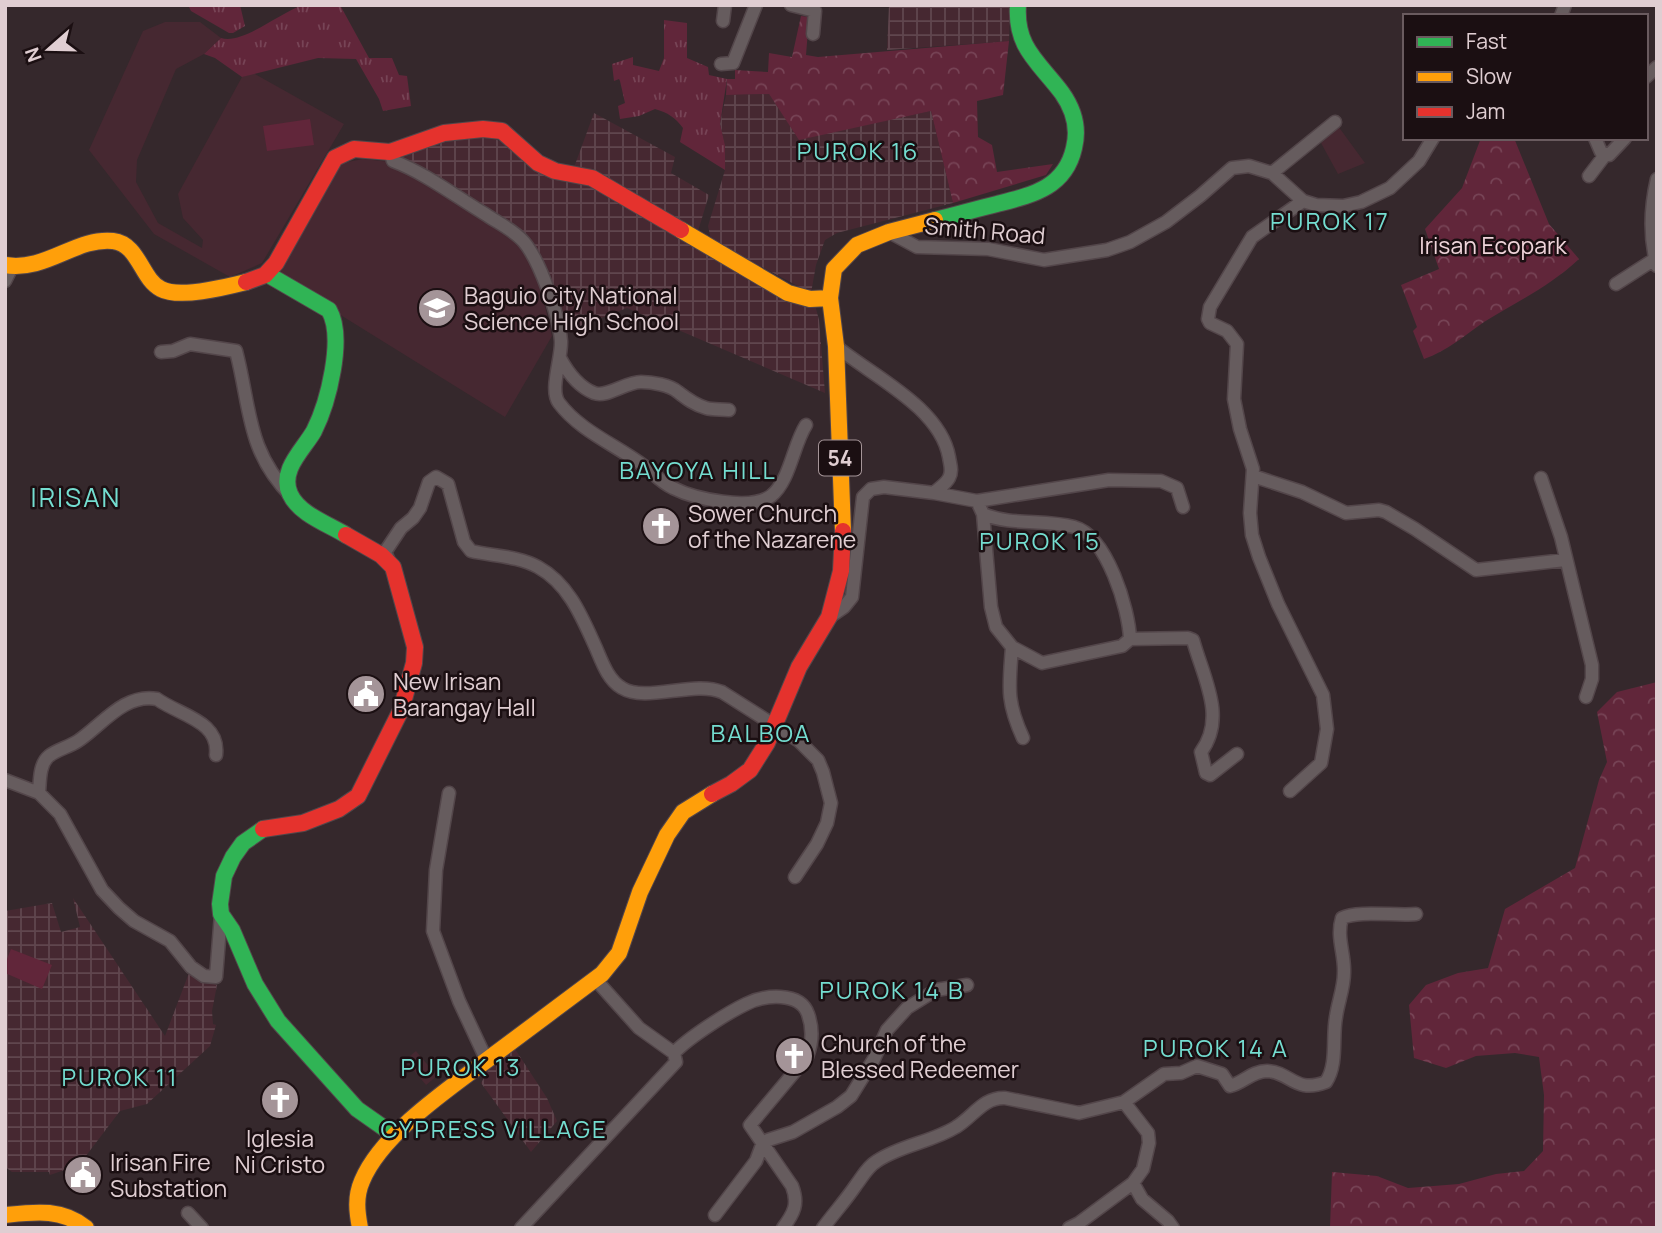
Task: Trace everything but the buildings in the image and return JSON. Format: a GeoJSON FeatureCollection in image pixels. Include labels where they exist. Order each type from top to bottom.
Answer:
{"type":"FeatureCollection","features":[{"type":"Feature","properties":{"kind":"main road","name":"54"},"geometry":{"type":"LineString","coordinates":[[360,1228],[357,1210],[362,1180],[370,1165],[394,1135],[596,980],[619,953],[640,892],[667,835],[682,812],[750,770],[767,743],[799,667],[829,617],[841,571],[843,525],[831,276],[840,261],[857,245],[889,232],[1036,194],[1052,187],[1066,172],[1077,143],[1073,114],[1064,96],[1023,44],[1017,24],[1018,5]]}},
{"type":"Feature","properties":{"kind":"main road"},"geometry":{"type":"LineString","coordinates":[[7,271],[27,267],[72,249],[109,240],[120,242],[128,249],[155,284],[163,290],[202,290],[248,280],[267,274],[335,158],[354,149],[390,152],[444,133],[483,129],[502,131],[538,163],[555,171],[592,178],[788,293],[810,299],[830,298]]}},
{"type":"Feature","properties":{"kind":"main road"},"geometry":{"type":"LineString","coordinates":[[267,274],[329,310],[335,326],[335,353],[328,391],[314,430],[293,460],[289,471],[287,485],[291,496],[308,513],[389,561],[396,572],[415,647],[414,663],[401,709],[358,796],[339,809],[303,823],[264,828],[243,843],[224,876],[220,894],[221,914],[232,930],[264,999],[288,1035],[357,1109],[394,1135]]}},
{"type":"Feature","properties":{"kind":"main road"},"geometry":{"type":"LineString","coordinates":[[5,1215],[64,1212],[86,1228]]}},
{"type":"Feature","properties":{"kind":"street"},"geometry":{"type":"LineString","coordinates":[[723,21],[725,5]]}},
{"type":"Feature","properties":{"kind":"street"},"geometry":{"type":"LineString","coordinates":[[721,64],[733,63],[756,5]]}},
{"type":"Feature","properties":{"kind":"street"},"geometry":{"type":"LineString","coordinates":[[791,5],[815,12],[813,34]]}},
{"type":"Feature","properties":{"kind":"street"},"geometry":{"type":"LineString","coordinates":[[1335,122],[1272,173],[1303,201],[1330,207],[1361,202],[1390,188],[1419,161],[1432,140]]}},
{"type":"Feature","properties":{"kind":"street"},"geometry":{"type":"LineString","coordinates":[[1596,140],[1605,155]]}},
{"type":"Feature","properties":{"kind":"street"},"geometry":{"type":"LineString","coordinates":[[1589,176],[1605,155],[1613,152],[1623,140]]}},
{"type":"Feature","properties":{"kind":"street"},"geometry":{"type":"LineString","coordinates":[[390,152],[393,161],[447,191],[524,242],[534,259],[558,322],[561,344],[555,393],[561,405],[579,424],[643,465],[672,488],[690,494],[747,504],[771,496],[781,484],[798,438],[806,425]]}},
{"type":"Feature","properties":{"kind":"street","name":"Smith Road"},"geometry":{"type":"LineString","coordinates":[[889,232],[917,247],[988,249],[1044,260],[1107,250],[1139,237],[1185,208],[1231,168],[1249,166],[1272,173]]}},
{"type":"Feature","properties":{"kind":"street"},"geometry":{"type":"LineString","coordinates":[[1616,284],[1656,262],[1650,240],[1651,209],[1657,178]]}},
{"type":"Feature","properties":{"kind":"street"},"geometry":{"type":"LineString","coordinates":[[1290,790],[1321,763],[1325,746],[1326,712],[1318,683],[1278,604],[1252,535],[1251,458],[1240,429],[1234,398],[1237,344],[1227,331],[1210,323],[1208,313],[1221,286],[1252,237],[1303,201]]}},
{"type":"Feature","properties":{"kind":"street"},"geometry":{"type":"LineString","coordinates":[[161,352],[173,351],[190,344],[236,351],[250,421],[260,454],[268,469],[291,496]]}},
{"type":"Feature","properties":{"kind":"street"},"geometry":{"type":"LineString","coordinates":[[836,346],[915,405],[934,424],[947,448],[952,471],[950,477],[934,493]]}},
{"type":"Feature","properties":{"kind":"street"},"geometry":{"type":"LineString","coordinates":[[560,358],[567,370],[595,394],[609,393],[622,384],[650,383],[677,390],[684,399],[707,408],[729,410]]}},
{"type":"Feature","properties":{"kind":"street"},"geometry":{"type":"LineString","coordinates":[[1253,476],[1302,492],[1346,513],[1386,512],[1476,570],[1565,560]]}},
{"type":"Feature","properties":{"kind":"street"},"geometry":{"type":"LineString","coordinates":[[389,561],[387,550],[401,528],[420,508],[429,482],[436,477],[448,484],[464,542],[471,551],[524,561],[555,578],[566,590],[603,666],[622,688],[634,692],[710,687],[799,741],[818,760],[831,803],[827,823],[817,844],[795,877]]}},
{"type":"Feature","properties":{"kind":"street"},"geometry":{"type":"LineString","coordinates":[[1541,478],[1561,537],[1592,665],[1592,679],[1586,697]]}},
{"type":"Feature","properties":{"kind":"street"},"geometry":{"type":"LineString","coordinates":[[829,617],[844,607],[852,597],[863,497],[871,489],[934,493],[976,501],[1109,480],[1161,481],[1177,488],[1183,507]]}},
{"type":"Feature","properties":{"kind":"street"},"geometry":{"type":"LineString","coordinates":[[976,501],[983,514],[991,607],[996,627],[1012,647],[1042,663],[1122,646],[1130,639],[1193,640],[1214,707],[1209,742],[1201,752],[1206,773],[1210,775],[1237,754]]}},
{"type":"Feature","properties":{"kind":"street"},"geometry":{"type":"LineString","coordinates":[[983,514],[1025,523],[1078,528],[1089,537],[1119,582],[1130,625],[1130,639]]}},
{"type":"Feature","properties":{"kind":"street"},"geometry":{"type":"LineString","coordinates":[[1012,647],[1009,688],[1012,713],[1023,738]]}},
{"type":"Feature","properties":{"kind":"street"},"geometry":{"type":"LineString","coordinates":[[39,793],[42,767],[48,757],[79,740],[115,711],[149,698],[157,699],[210,730],[217,744],[216,755]]}},
{"type":"Feature","properties":{"kind":"street"},"geometry":{"type":"LineString","coordinates":[[5,780],[39,793],[60,814],[102,890],[134,921],[170,941],[191,967],[204,976],[216,977],[221,914]]}},
{"type":"Feature","properties":{"kind":"street"},"geometry":{"type":"LineString","coordinates":[[449,793],[436,870],[433,932],[459,1001],[487,1061]]}},
{"type":"Feature","properties":{"kind":"street"},"geometry":{"type":"LineString","coordinates":[[823,1228],[865,1172],[878,1160],[942,1135],[960,1125],[986,1101],[995,1097],[1079,1113],[1124,1102],[1164,1074],[1181,1073],[1197,1066],[1222,1074],[1230,1086],[1252,1074],[1269,1071],[1304,1086],[1326,1082],[1331,1072],[1336,1016],[1344,983],[1344,961],[1339,935],[1342,918],[1351,914],[1416,914]]}},
{"type":"Feature","properties":{"kind":"street"},"geometry":{"type":"LineString","coordinates":[[521,1228],[676,1062],[674,1053],[639,1028],[596,980]]}},
{"type":"Feature","properties":{"kind":"street"},"geometry":{"type":"LineString","coordinates":[[715,1215],[756,1161],[762,1145],[776,1136],[793,1132],[851,1096],[870,1066],[887,1030],[907,1008],[939,989],[967,985]]}},
{"type":"Feature","properties":{"kind":"street"},"geometry":{"type":"LineString","coordinates":[[674,1053],[689,1040],[748,1003],[790,998],[800,1002],[809,1015],[810,1049],[795,1074],[750,1125],[792,1186],[796,1197],[795,1209],[783,1228]]}},
{"type":"Feature","properties":{"kind":"street"},"geometry":{"type":"LineString","coordinates":[[1069,1228],[1133,1183],[1143,1169],[1149,1143],[1148,1133],[1124,1102]]}},
{"type":"Feature","properties":{"kind":"street"},"geometry":{"type":"LineString","coordinates":[[1133,1183],[1142,1199],[1173,1228]]}},
{"type":"Feature","properties":{"kind":"street"},"geometry":{"type":"LineString","coordinates":[[188,1213],[202,1228]]}},
{"type":"Feature","properties":{"kind":"shaded area"},"geometry":{"type":"Polygon","coordinates":[[[889,5],[1010,5],[1009,41],[887,50],[889,5]]]}},
{"type":"Feature","properties":{"kind":"shaded area"},"geometry":{"type":"Polygon","coordinates":[[[165,22],[200,22],[221,38],[204,54],[176,69],[137,160],[136,182],[158,223],[202,248],[203,240],[183,218],[178,194],[242,77],[253,73],[344,124],[262,263],[230,277],[154,234],[89,150],[143,31],[165,22]]]}},
{"type":"Feature","properties":{"kind":"shaded area"},"geometry":{"type":"Polygon","coordinates":[[[769,94],[799,139],[931,111],[953,203],[837,233],[825,240],[816,265],[811,293],[711,240],[708,226],[725,170],[725,145],[720,124],[726,95],[769,94]]]}},
{"type":"Feature","properties":{"kind":"shaded area"},"geometry":{"type":"Polygon","coordinates":[[[594,113],[675,157],[671,173],[709,195],[698,231],[573,170],[594,113]]]}},
{"type":"Feature","properties":{"kind":"shaded area"},"geometry":{"type":"Polygon","coordinates":[[[1338,126],[1365,163],[1338,174],[1321,143],[1338,126]]]}},
{"type":"Feature","properties":{"kind":"shaded area"},"geometry":{"type":"Polygon","coordinates":[[[488,137],[506,143],[548,177],[565,182],[589,183],[815,305],[819,320],[825,393],[627,308],[570,330],[541,256],[527,238],[398,159],[445,140],[488,137]]]}},
{"type":"Feature","properties":{"kind":"shaded area","name":"Baguio City National Science High School"},"geometry":{"type":"Polygon","coordinates":[[[363,159],[391,162],[505,228],[526,251],[539,281],[552,336],[505,417],[276,275],[342,163],[363,159]]]}},
{"type":"Feature","properties":{"kind":"shaded area"},"geometry":{"type":"Polygon","coordinates":[[[73,898],[165,1036],[189,973],[217,985],[212,1011],[213,1024],[216,1025],[210,1046],[147,1104],[120,1111],[79,1165],[50,1175],[49,1172],[12,1172],[5,1167],[5,911],[52,903],[61,932],[80,927],[73,898]]]}},
{"type":"Feature","properties":{"kind":"shaded area"},"geometry":{"type":"Polygon","coordinates":[[[515,1049],[547,1098],[557,1121],[531,1152],[481,1083],[489,1069],[515,1049]]]}},
{"type":"Feature","properties":{"kind":"shaded area"},"geometry":{"type":"Polygon","coordinates":[[[416,1051],[437,1076],[426,1085],[405,1060],[416,1051]]]}},
{"type":"Feature","properties":{"kind":"green space"},"geometry":{"type":"Polygon","coordinates":[[[188,5],[240,5],[245,26],[229,33],[191,11],[188,5]]]}},
{"type":"Feature","properties":{"kind":"green space"},"geometry":{"type":"Polygon","coordinates":[[[303,5],[340,5],[369,58],[392,58],[399,75],[407,76],[411,106],[383,111],[356,59],[318,58],[242,77],[215,58],[204,54],[221,38],[230,39],[250,33],[303,5]]]}},
{"type":"Feature","properties":{"kind":"green space"},"geometry":{"type":"Polygon","coordinates":[[[801,16],[809,17],[806,55],[818,57],[1009,41],[1003,95],[977,101],[978,137],[992,145],[997,172],[1053,164],[1046,175],[953,203],[931,111],[799,140],[769,94],[726,95],[727,79],[735,79],[735,70],[768,72],[769,53],[792,57],[801,16]]]}},
{"type":"Feature","properties":{"kind":"green space"},"geometry":{"type":"Polygon","coordinates":[[[664,20],[687,23],[687,58],[708,67],[709,75],[727,79],[720,124],[725,145],[725,170],[680,142],[683,128],[667,114],[655,109],[639,116],[620,119],[618,106],[625,103],[619,79],[614,81],[612,64],[633,57],[633,65],[659,71],[664,58],[664,20]]]}},
{"type":"Feature","properties":{"kind":"green space"},"geometry":{"type":"Polygon","coordinates":[[[310,119],[314,145],[267,151],[263,126],[310,119]]]}},
{"type":"Feature","properties":{"kind":"green space","name":"Irisan Ecopark"},"geometry":{"type":"Polygon","coordinates":[[[1480,140],[1515,140],[1549,224],[1579,259],[1545,286],[1448,347],[1424,359],[1413,331],[1417,327],[1401,285],[1439,269],[1425,229],[1462,188],[1480,140]]]}},
{"type":"Feature","properties":{"kind":"green space"},"geometry":{"type":"Polygon","coordinates":[[[1657,682],[1657,1228],[1330,1228],[1332,1172],[1377,1176],[1408,1188],[1459,1184],[1496,1174],[1524,1171],[1543,1151],[1544,1095],[1539,1057],[1515,1053],[1476,1056],[1446,1068],[1414,1058],[1409,1005],[1426,985],[1458,973],[1488,968],[1505,909],[1575,868],[1599,780],[1607,762],[1597,712],[1617,692],[1657,682]]]}},
{"type":"Feature","properties":{"kind":"green space"},"geometry":{"type":"Polygon","coordinates":[[[11,949],[52,965],[42,989],[5,973],[5,964],[11,949]]]}},
{"type":"Feature","properties":{"kind":"traffic: fast"},"geometry":{"type":"LineString","coordinates":[[935,220],[1034,193],[1055,181],[1070,162],[1076,133],[1070,106],[1030,54],[1020,33],[1018,5]]}},
{"type":"Feature","properties":{"kind":"traffic: fast"},"geometry":{"type":"LineString","coordinates":[[267,274],[329,310],[334,322],[335,353],[329,388],[314,431],[290,468],[287,485],[294,501],[300,507],[346,535]]}},
{"type":"Feature","properties":{"kind":"traffic: fast"},"geometry":{"type":"LineString","coordinates":[[263,829],[243,843],[233,857],[224,876],[221,914],[232,930],[255,984],[278,1021],[357,1109],[394,1135]]}},
{"type":"Feature","properties":{"kind":"traffic: slow"},"geometry":{"type":"LineString","coordinates":[[843,531],[836,346],[830,298],[834,269],[857,245],[889,232],[935,220]]}},
{"type":"Feature","properties":{"kind":"traffic: slow"},"geometry":{"type":"LineString","coordinates":[[681,230],[788,293],[810,299],[830,298]]}},
{"type":"Feature","properties":{"kind":"traffic: slow"},"geometry":{"type":"LineString","coordinates":[[5,265],[34,264],[86,244],[113,241],[129,248],[154,284],[169,292],[203,291],[246,282]]}},
{"type":"Feature","properties":{"kind":"traffic: slow"},"geometry":{"type":"LineString","coordinates":[[360,1228],[358,1193],[372,1163],[385,1146],[437,1097],[602,974],[619,953],[640,892],[667,835],[683,812],[712,794]]}},
{"type":"Feature","properties":{"kind":"traffic: slow"},"geometry":{"type":"LineString","coordinates":[[5,1215],[57,1214],[86,1228]]}},
{"type":"Feature","properties":{"kind":"traffic: jam"},"geometry":{"type":"LineString","coordinates":[[246,282],[265,275],[276,263],[335,158],[354,149],[390,152],[444,133],[483,129],[502,131],[538,163],[555,171],[592,178],[681,230]]}},
{"type":"Feature","properties":{"kind":"traffic: jam"},"geometry":{"type":"LineString","coordinates":[[712,794],[750,770],[767,743],[799,667],[829,617],[841,571],[843,531]]}},
{"type":"Feature","properties":{"kind":"traffic: jam"},"geometry":{"type":"LineString","coordinates":[[263,829],[303,823],[339,809],[358,796],[401,710],[414,663],[415,647],[393,567],[381,555],[346,535]]}},
{"type":"Feature","properties":{"kind":"place","name":"Baguio City National Science High School"},"geometry":{"type":"Point","coordinates":[437,308]}},
{"type":"Feature","properties":{"kind":"place","name":"Sower Church of the Nazarene"},"geometry":{"type":"Point","coordinates":[661,526]}},
{"type":"Feature","properties":{"kind":"place","name":"New Irisan Barangay Hall"},"geometry":{"type":"Point","coordinates":[366,694]}},
{"type":"Feature","properties":{"kind":"place","name":"Church of the Blessed Redeemer"},"geometry":{"type":"Point","coordinates":[794,1056]}},
{"type":"Feature","properties":{"kind":"place","name":"Iglesia Ni Cristo"},"geometry":{"type":"Point","coordinates":[280,1100]}},
{"type":"Feature","properties":{"kind":"place","name":"Irisan Fire Substation"},"geometry":{"type":"Point","coordinates":[83,1175]}},
{"type":"Feature","properties":{"kind":"district","name":"PUROK 16"},"geometry":{"type":"Point","coordinates":[858,150]}},
{"type":"Feature","properties":{"kind":"district","name":"PUROK 17"},"geometry":{"type":"Point","coordinates":[1330,220]}},
{"type":"Feature","properties":{"kind":"district","name":"BAYOYA HILL"},"geometry":{"type":"Point","coordinates":[698,469]}},
{"type":"Feature","properties":{"kind":"district","name":"IRISAN"},"geometry":{"type":"Point","coordinates":[76,497]}},
{"type":"Feature","properties":{"kind":"district","name":"PUROK 15"},"geometry":{"type":"Point","coordinates":[1040,540]}},
{"type":"Feature","properties":{"kind":"district","name":"BALBOA"},"geometry":{"type":"Point","coordinates":[761,732]}},
{"type":"Feature","properties":{"kind":"district","name":"PUROK 14 B"},"geometry":{"type":"Point","coordinates":[892,989]}},
{"type":"Feature","properties":{"kind":"district","name":"PUROK 14 A"},"geometry":{"type":"Point","coordinates":[1216,1047]}},
{"type":"Feature","properties":{"kind":"district","name":"PUROK 13"},"geometry":{"type":"Point","coordinates":[461,1066]}},
{"type":"Feature","properties":{"kind":"district","name":"PUROK 11"},"geometry":{"type":"Point","coordinates":[120,1076]}},
{"type":"Feature","properties":{"kind":"district","name":"CYPRESS VILLAGE"},"geometry":{"type":"Point","coordinates":[494,1128]}}]}
